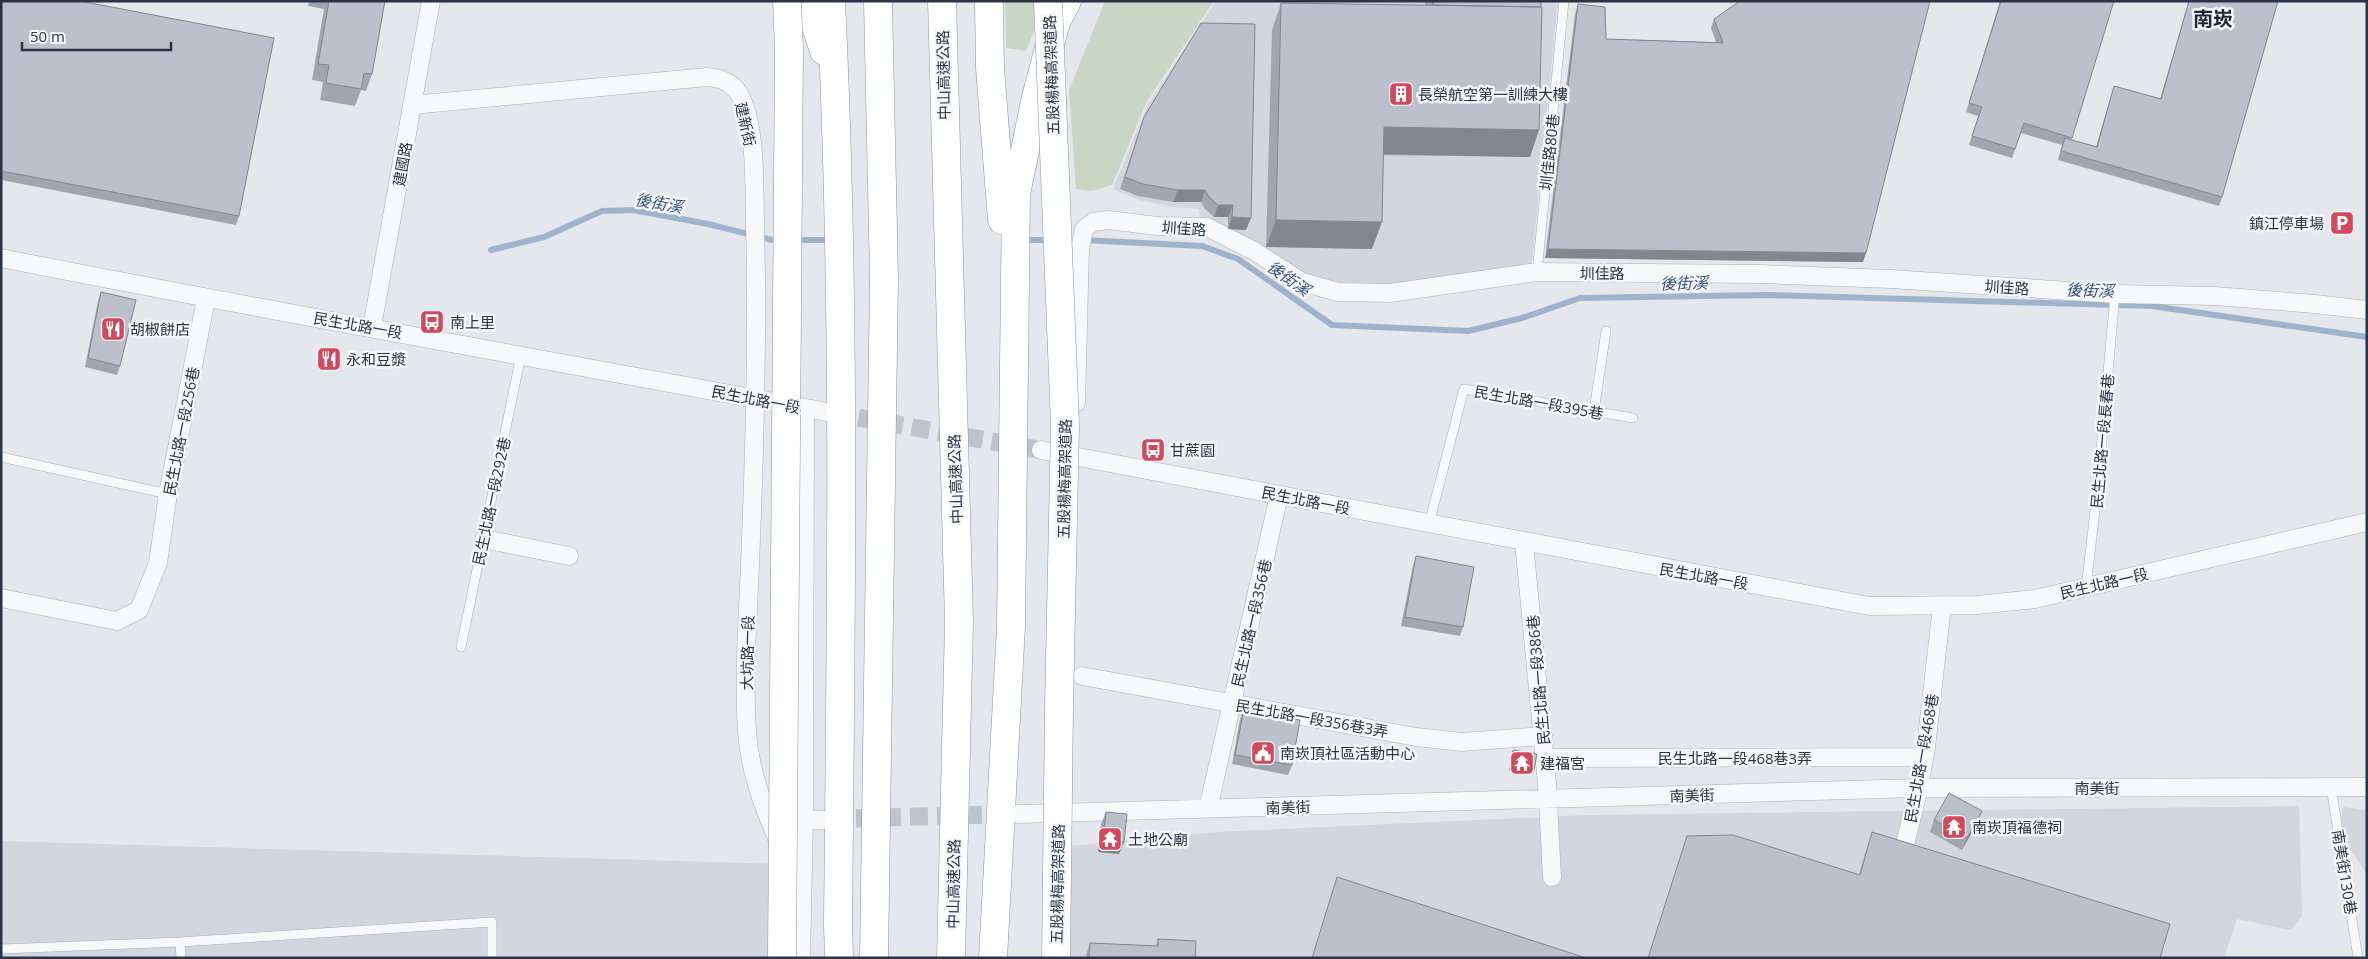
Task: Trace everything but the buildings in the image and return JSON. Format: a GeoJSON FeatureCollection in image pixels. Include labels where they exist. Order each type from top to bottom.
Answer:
{"type":"FeatureCollection","features":[{"type":"Feature","properties":{"kind":"highway"},"geometry":{"type":"LineString","coordinates":[[782,958],[788,1]]}},
{"type":"Feature","properties":{"kind":"highway"},"geometry":{"type":"LineString","coordinates":[[808,1],[835,83]]}},
{"type":"Feature","properties":{"kind":"highway"},"geometry":{"type":"LineString","coordinates":[[820,1],[835,83]]}},
{"type":"Feature","properties":{"kind":"highway"},"geometry":{"type":"LineString","coordinates":[[831,1],[835,83],[842,528],[839,958]]}},
{"type":"Feature","properties":{"kind":"highway"},"geometry":{"type":"LineString","coordinates":[[874,958],[884,278],[878,1]]}},
{"type":"Feature","properties":{"kind":"highway","name":"中山高速公路"},"geometry":{"type":"LineString","coordinates":[[942,1],[960,622],[951,958]]}},
{"type":"Feature","properties":{"kind":"highway"},"geometry":{"type":"LineString","coordinates":[[989,1],[990,68],[1000,211],[1014,293]]}},
{"type":"Feature","properties":{"kind":"highway","name":"五股楊梅高架道路"},"geometry":{"type":"LineString","coordinates":[[1048,1],[1065,424],[1056,958]]}},
{"type":"Feature","properties":{"kind":"highway"},"geometry":{"type":"LineString","coordinates":[[993,958],[1011,626],[1016,194],[1041,78],[1056,22],[1067,1]]}},
{"type":"Feature","properties":{"kind":"street","name":"建國路"},"geometry":{"type":"LineString","coordinates":[[372,327],[431,1]]}},
{"type":"Feature","properties":{"kind":"street","name":"建新街"},"geometry":{"type":"LineString","coordinates":[[412,106],[697,78],[719,78],[730,83],[740,95],[747,115],[753,156],[756,274],[756,399]]}},
{"type":"Feature","properties":{"kind":"street","name":"圳佳路"},"geometry":{"type":"LineString","coordinates":[[1075,456],[1080,249],[1084,229],[1093,222],[1108,220],[1157,226],[1207,227],[1254,251],[1302,282],[1338,292],[1390,293],[1537,272],[1761,274],[1891,279],[2114,298],[2215,296],[2367,310]]}},
{"type":"Feature","properties":{"kind":"street","name":"民生北路一段"},"geometry":{"type":"LineString","coordinates":[[1,258],[206,299],[372,327],[832,413]]}},
{"type":"Feature","properties":{"kind":"street","name":"民生北路一段256巷"},"geometry":{"type":"LineString","coordinates":[[1,598],[117,622],[138,610],[158,563],[168,494],[206,299]]}},
{"type":"Feature","properties":{"kind":"street","name":"大坑路一段"},"geometry":{"type":"LineString","coordinates":[[756,399],[746,672],[747,733],[752,763],[770,821],[802,898]]}},
{"type":"Feature","properties":{"kind":"street","name":"大坑路一段"},"geometry":{"type":"LineString","coordinates":[[801,958],[804,820],[804,408]]}},
{"type":"Feature","properties":{"kind":"street","name":"民生北路一段"},"geometry":{"type":"LineString","coordinates":[[1041,450],[1870,606],[1977,605],[2035,599],[2367,522]]}},
{"type":"Feature","properties":{"kind":"street","name":"民生北路一段356巷"},"geometry":{"type":"LineString","coordinates":[[1208,809],[1279,495]]}},
{"type":"Feature","properties":{"kind":"street"},"geometry":{"type":"LineString","coordinates":[[484,539],[569,556]]}},
{"type":"Feature","properties":{"kind":"street","name":"民生北路一段386巷"},"geometry":{"type":"LineString","coordinates":[[1524,542],[1545,758],[1552,877]]}},
{"type":"Feature","properties":{"kind":"street","name":"民生北路一段468巷"},"geometry":{"type":"LineString","coordinates":[[1896,881],[1919,788],[1942,606]]}},
{"type":"Feature","properties":{"kind":"street","name":"民生北路一段356巷3弄"},"geometry":{"type":"LineString","coordinates":[[1082,676],[1416,737],[1462,742],[1543,736]]}},
{"type":"Feature","properties":{"kind":"street","name":"民生北路一段468巷3弄"},"geometry":{"type":"LineString","coordinates":[[1545,758],[1924,757]]}},
{"type":"Feature","properties":{"kind":"street","name":"南美街"},"geometry":{"type":"LineString","coordinates":[[1018,814],[1919,788],[2367,786]]}},
{"type":"Feature","properties":{"kind":"street"},"geometry":{"type":"LineString","coordinates":[[770,821],[824,820]]}},
{"type":"Feature","properties":{"kind":"lane","name":"圳佳路80巷"},"geometry":{"type":"LineString","coordinates":[[1537,272],[1564,1]]}},
{"type":"Feature","properties":{"kind":"lane","name":"民生北路一段長春巷"},"geometry":{"type":"LineString","coordinates":[[2086,588],[2098,484],[2114,298]]}},
{"type":"Feature","properties":{"kind":"lane"},"geometry":{"type":"LineString","coordinates":[[1594,411],[1606,331]]}},
{"type":"Feature","properties":{"kind":"lane","name":"民生北路一段292巷"},"geometry":{"type":"LineString","coordinates":[[461,647],[521,355]]}},
{"type":"Feature","properties":{"kind":"lane","name":"民生北路一段395巷"},"geometry":{"type":"LineString","coordinates":[[1429,524],[1464,389],[1633,418]]}},
{"type":"Feature","properties":{"kind":"lane"},"geometry":{"type":"LineString","coordinates":[[1,457],[168,494]]}},
{"type":"Feature","properties":{"kind":"lane","name":"南美街130巷"},"geometry":{"type":"LineString","coordinates":[[2331,787],[2358,958]]}},
{"type":"Feature","properties":{"kind":"lane"},"geometry":{"type":"LineString","coordinates":[[1,949],[180,942],[492,922],[492,958]]}},
{"type":"Feature","properties":{"kind":"lane"},"geometry":{"type":"LineString","coordinates":[[180,942],[181,958]]}},
{"type":"Feature","properties":{"kind":"shaded area"},"geometry":{"type":"Polygon","coordinates":[[[1216,1],[1558,1],[1531,272],[1339,291],[1226,234],[1200,216],[1199,209],[1172,207],[1139,200],[1113,189],[1148,104],[1216,1]]]}},
{"type":"Feature","properties":{"kind":"shaded area"},"geometry":{"type":"Polygon","coordinates":[[[2299,806],[2302,915],[2291,930],[2237,919],[2224,958],[1066,958],[1069,846],[1217,832],[1588,815],[2299,806]]]}},
{"type":"Feature","properties":{"kind":"shaded area"},"geometry":{"type":"Polygon","coordinates":[[[2343,807],[2367,810],[2367,874],[2339,832],[2343,807]]]}},
{"type":"Feature","properties":{"kind":"shaded area"},"geometry":{"type":"Polygon","coordinates":[[[1,841],[782,864],[778,958],[1,958],[1,841]]]}},
{"type":"Feature","properties":{"kind":"green space"},"geometry":{"type":"Polygon","coordinates":[[[1005,1],[1046,1],[1026,51],[1006,48],[1005,1]]]}},
{"type":"Feature","properties":{"kind":"green space"},"geometry":{"type":"Polygon","coordinates":[[[1105,1],[1214,1],[1146,103],[1112,185],[1091,191],[1076,189],[1069,90],[1105,1]]]}},
{"type":"Feature","properties":{"kind":"waterway","name":"後街溪"},"geometry":{"type":"LineString","coordinates":[[491,250],[544,237],[602,211],[633,210],[708,224],[772,240],[782,240]]}},
{"type":"Feature","properties":{"kind":"waterway","name":"後街溪"},"geometry":{"type":"LineString","coordinates":[[795,240],[827,240]]}},
{"type":"Feature","properties":{"kind":"waterway","name":"後街溪"},"geometry":{"type":"LineString","coordinates":[[1029,240],[1052,240]]}},
{"type":"Feature","properties":{"kind":"waterway","name":"後街溪"},"geometry":{"type":"LineString","coordinates":[[1082,240],[1202,246],[1238,259],[1332,325],[1468,331],[1522,318],[1580,298],[1767,295],[2152,306],[2367,337]]}},
{"type":"Feature","properties":{"kind":"tunnel"},"geometry":{"type":"LineString","coordinates":[[832,413],[1041,450]]}},
{"type":"Feature","properties":{"kind":"tunnel"},"geometry":{"type":"LineString","coordinates":[[829,819],[1010,814]]}},
{"type":"Feature","properties":{"kind":"place","name":"長榮航空第一訓練大樓"},"geometry":{"type":"Point","coordinates":[1401,94]}},
{"type":"Feature","properties":{"kind":"place","name":"鎮江停車場"},"geometry":{"type":"Point","coordinates":[2342,223]}},
{"type":"Feature","properties":{"kind":"place","name":"南上里"},"geometry":{"type":"Point","coordinates":[432,322]}},
{"type":"Feature","properties":{"kind":"place","name":"胡椒餅店"},"geometry":{"type":"Point","coordinates":[113,329]}},
{"type":"Feature","properties":{"kind":"place","name":"永和豆漿"},"geometry":{"type":"Point","coordinates":[329,359]}},
{"type":"Feature","properties":{"kind":"place","name":"甘蔗園"},"geometry":{"type":"Point","coordinates":[1153,450]}},
{"type":"Feature","properties":{"kind":"place","name":"南崁頂社區活動中心"},"geometry":{"type":"Point","coordinates":[1263,753]}},
{"type":"Feature","properties":{"kind":"place","name":"建福宮"},"geometry":{"type":"Point","coordinates":[1522,763]}},
{"type":"Feature","properties":{"kind":"place","name":"南崁頂福德祠"},"geometry":{"type":"Point","coordinates":[1954,827]}},
{"type":"Feature","properties":{"kind":"place","name":"土地公廟"},"geometry":{"type":"Point","coordinates":[1110,839]}},
{"type":"Feature","properties":{"kind":"district","name":"南崁"},"geometry":{"type":"Point","coordinates":[2213,18]}}]}
